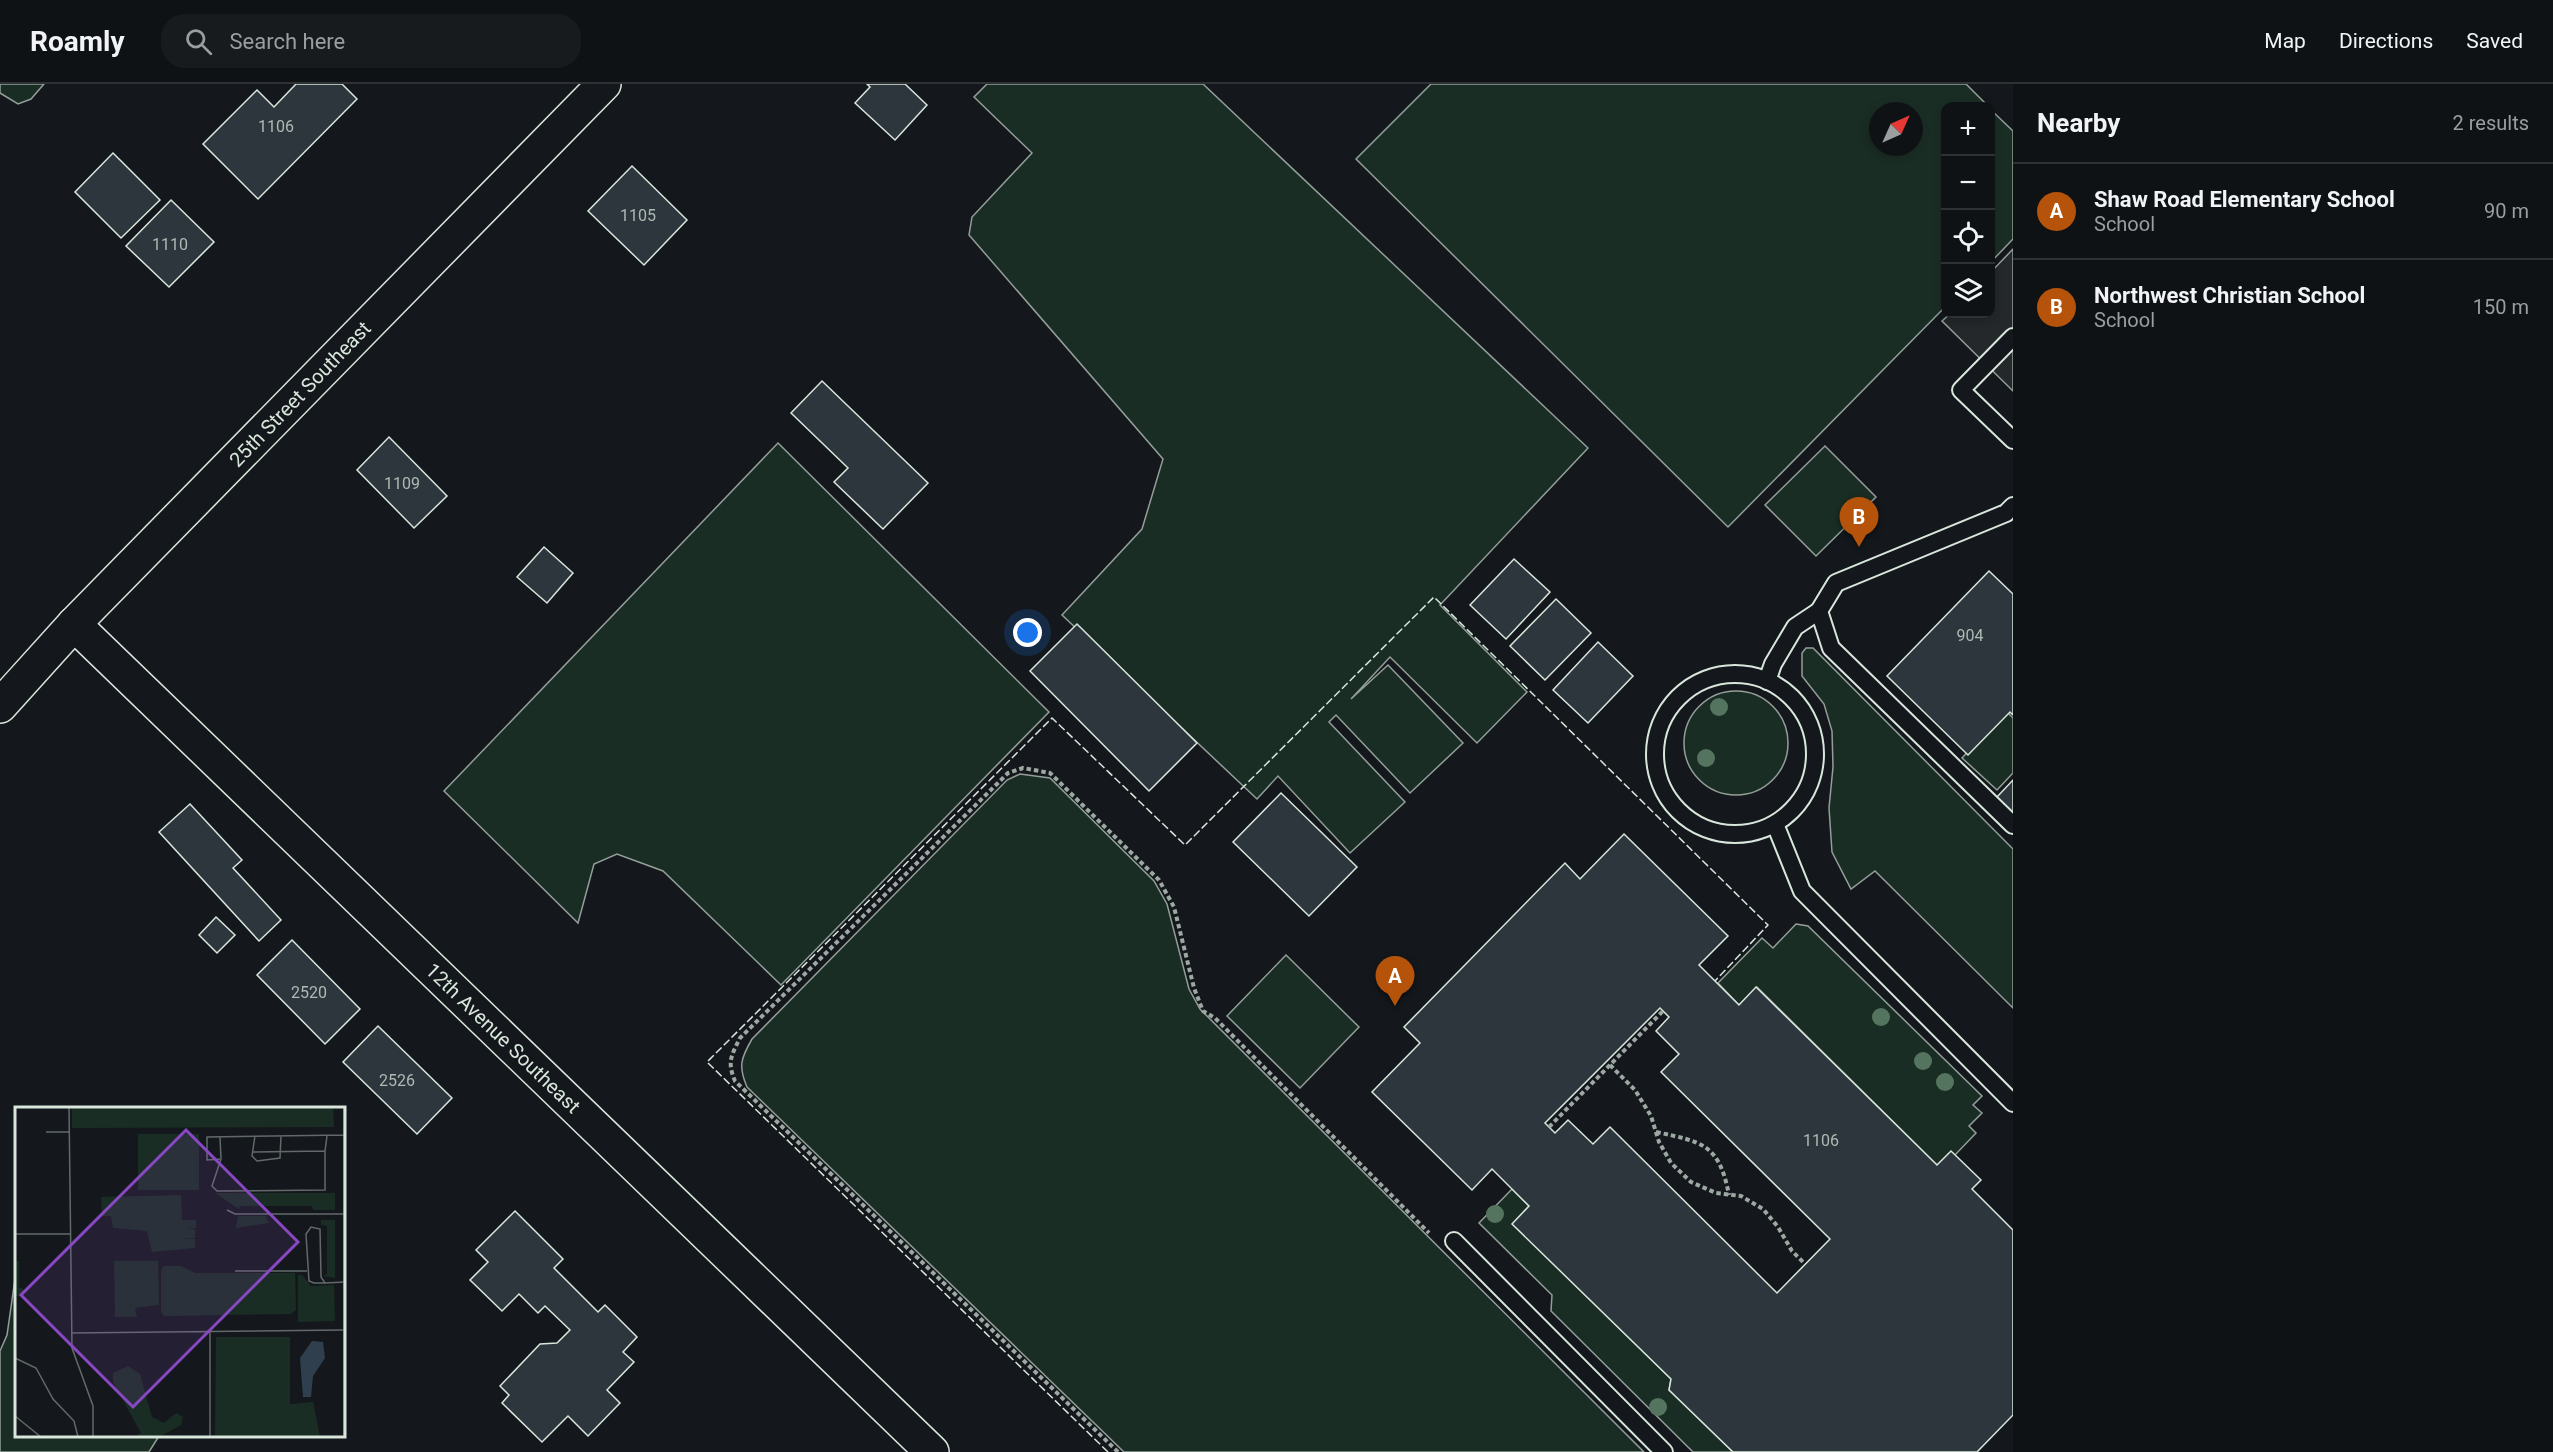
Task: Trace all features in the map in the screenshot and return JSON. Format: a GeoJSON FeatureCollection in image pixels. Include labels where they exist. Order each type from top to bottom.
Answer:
{"type":"FeatureCollection","features":[{"type":"Feature","properties":{"kind":"street","name":"25th Street Southeast"},"geometry":{"type":"LineString","coordinates":[[0,706],[74,624],[604,84]]}},
{"type":"Feature","properties":{"kind":"street","name":"12th Avenue Southeast"},"geometry":{"type":"LineString","coordinates":[[74,624],[932,1452]]}},
{"type":"Feature","properties":{"kind":"lane"},"geometry":{"type":"LineString","coordinates":[[2013,337],[1961,390],[2013,440]]}},
{"type":"Feature","properties":{"kind":"lane"},"geometry":{"type":"LineString","coordinates":[[1767,681],[1773,664],[1795,627],[1820,611],[1836,583],[2006,513],[2013,506]]}},
{"type":"Feature","properties":{"kind":"lane"},"geometry":{"type":"LineString","coordinates":[[1820,611],[1831,648],[2013,825]]}},
{"type":"Feature","properties":{"kind":"lane"},"geometry":{"type":"LineString","coordinates":[[1730,673],[1755,676],[1779,686],[1798,703],[1811,728],[1815,755],[1810,782],[1797,806],[1775,824],[1749,833],[1721,834],[1695,825],[1673,807],[1659,783],[1654,759],[1656,734],[1666,710],[1683,691],[1706,678],[1730,673]]}},
{"type":"Feature","properties":{"kind":"lane"},"geometry":{"type":"LineString","coordinates":[[1775,824],[1802,891],[2013,1103]]}},
{"type":"Feature","properties":{"kind":"lane"},"geometry":{"type":"LineString","coordinates":[[1454,1240],[1664,1452]]}},
{"type":"Feature","properties":{"kind":"path"},"geometry":{"type":"LineString","coordinates":[[1118,1452],[735,1081],[730,1068],[731,1058],[740,1038],[756,1022],[1008,773],[1023,768],[1050,773],[1159,880],[1174,907],[1194,988],[1203,1011],[1215,1018]]}},
{"type":"Feature","properties":{"kind":"path"},"geometry":{"type":"LineString","coordinates":[[1549,1127],[1663,1011]]}},
{"type":"Feature","properties":{"kind":"path"},"geometry":{"type":"LineString","coordinates":[[1610,1065],[1635,1090],[1651,1116],[1671,1162],[1691,1182],[1716,1193],[1741,1196],[1763,1209],[1778,1227],[1792,1251],[1806,1264]]}},
{"type":"Feature","properties":{"kind":"path"},"geometry":{"type":"LineString","coordinates":[[1656,1132],[1697,1142],[1712,1152],[1724,1168],[1729,1195]]}},
{"type":"Feature","properties":{"kind":"green space"},"geometry":{"type":"Polygon","coordinates":[[[0,84],[44,84],[31,99],[18,104],[0,93],[0,84]]]}},
{"type":"Feature","properties":{"kind":"green space"},"geometry":{"type":"Polygon","coordinates":[[[987,84],[1203,84],[1588,448],[1440,605],[1527,692],[1477,743],[1390,657],[1351,699],[1388,665],[1463,743],[1410,793],[1336,715],[1329,722],[1405,802],[1350,853],[1278,776],[1257,799],[1062,615],[1142,529],[1163,459],[969,235],[972,217],[1032,153],[974,97],[987,84]]]}},
{"type":"Feature","properties":{"kind":"green space"},"geometry":{"type":"Polygon","coordinates":[[[1431,84],[1966,84],[1984,102],[1941,102],[1941,311],[1728,527],[1356,159],[1431,84]]]}},
{"type":"Feature","properties":{"kind":"green space"},"geometry":{"type":"Polygon","coordinates":[[[1995,114],[2013,131],[2013,239],[1995,258],[1995,114]]]}},
{"type":"Feature","properties":{"kind":"green space"},"geometry":{"type":"Polygon","coordinates":[[[778,443],[1049,712],[781,985],[663,871],[617,854],[594,864],[578,923],[444,791],[778,443]]]}},
{"type":"Feature","properties":{"kind":"green space"},"geometry":{"type":"Polygon","coordinates":[[[1825,446],[1876,497],[1816,556],[1765,505],[1825,446]]]}},
{"type":"Feature","properties":{"kind":"green space"},"geometry":{"type":"Polygon","coordinates":[[[1806,648],[1813,648],[2013,849],[2013,1008],[1875,871],[1851,889],[1832,852],[1829,808],[1833,767],[1832,731],[1824,704],[1802,676],[1802,653],[1806,648]]]}},
{"type":"Feature","properties":{"kind":"green space"},"geometry":{"type":"Polygon","coordinates":[[[1736,691],[1756,695],[1773,706],[1784,723],[1788,743],[1784,763],[1773,780],[1756,791],[1736,795],[1716,791],[1699,780],[1688,763],[1684,743],[1688,723],[1699,706],[1716,695],[1736,691]]]}},
{"type":"Feature","properties":{"kind":"green space"},"geometry":{"type":"Polygon","coordinates":[[[2006,711],[2013,718],[2013,773],[1997,790],[1962,758],[2006,711]]]}},
{"type":"Feature","properties":{"kind":"green space"},"geometry":{"type":"Polygon","coordinates":[[[1020,774],[1050,778],[1154,881],[1167,904],[1189,989],[1200,1009],[1644,1452],[1124,1452],[747,1087],[742,1073],[742,1062],[752,1039],[1007,780],[1020,774]]]}},
{"type":"Feature","properties":{"kind":"green space"},"geometry":{"type":"Polygon","coordinates":[[[1796,924],[1808,926],[1982,1096],[1973,1105],[1982,1113],[1969,1126],[1976,1133],[1955,1155],[1937,1165],[1757,987],[1739,1005],[1718,983],[1762,938],[1773,948],[1796,924]]]}},
{"type":"Feature","properties":{"kind":"green space"},"geometry":{"type":"Polygon","coordinates":[[[1286,955],[1359,1027],[1300,1088],[1227,1016],[1286,955]]]}},
{"type":"Feature","properties":{"kind":"green space"},"geometry":{"type":"Polygon","coordinates":[[[1512,1189],[1529,1206],[1513,1224],[1671,1379],[1669,1390],[1733,1452],[1693,1452],[1551,1311],[1552,1295],[1479,1223],[1512,1189]]]}},
{"type":"Feature","properties":{"kind":"green space"},"geometry":{"type":"Polygon","coordinates":[[[15,1279],[15,1437],[158,1437],[149,1452],[0,1452],[0,1351],[7,1335],[15,1279]]]}},
{"type":"Feature","properties":{"kind":"shaded area"},"geometry":{"type":"Polygon","coordinates":[[[2013,249],[2013,391],[1942,321],[1945,318],[1995,318],[1995,268],[2013,249]]]}},
{"type":"Feature","properties":{"kind":"building"},"geometry":{"type":"Polygon","coordinates":[[[296,84],[342,84],[357,99],[258,199],[203,144],[257,90],[274,107],[296,84]]]}},
{"type":"Feature","properties":{"kind":"building"},"geometry":{"type":"Polygon","coordinates":[[[867,84],[905,84],[927,105],[895,140],[855,103],[870,87],[867,84]]]}},
{"type":"Feature","properties":{"kind":"building"},"geometry":{"type":"Polygon","coordinates":[[[113,153],[160,200],[121,238],[75,192],[113,153]]]}},
{"type":"Feature","properties":{"kind":"building"},"geometry":{"type":"Polygon","coordinates":[[[632,166],[687,220],[644,265],[588,211],[632,166]]]}},
{"type":"Feature","properties":{"kind":"building"},"geometry":{"type":"Polygon","coordinates":[[[171,200],[214,242],[169,287],[126,246],[171,200]]]}},
{"type":"Feature","properties":{"kind":"building"},"geometry":{"type":"Polygon","coordinates":[[[822,381],[928,483],[883,529],[834,482],[848,468],[791,413],[822,381]]]}},
{"type":"Feature","properties":{"kind":"building"},"geometry":{"type":"Polygon","coordinates":[[[389,437],[447,496],[414,528],[357,470],[389,437]]]}},
{"type":"Feature","properties":{"kind":"building"},"geometry":{"type":"Polygon","coordinates":[[[544,547],[573,573],[547,603],[517,577],[544,547]]]}},
{"type":"Feature","properties":{"kind":"building"},"geometry":{"type":"Polygon","coordinates":[[[1514,559],[1550,592],[1506,639],[1470,605],[1514,559]]]}},
{"type":"Feature","properties":{"kind":"building"},"geometry":{"type":"Polygon","coordinates":[[[1989,571],[2013,594],[2013,715],[2010,712],[1968,755],[1887,676],[1989,571]]]}},
{"type":"Feature","properties":{"kind":"building"},"geometry":{"type":"Polygon","coordinates":[[[1556,599],[1591,633],[1545,680],[1510,646],[1556,599]]]}},
{"type":"Feature","properties":{"kind":"building"},"geometry":{"type":"Polygon","coordinates":[[[1077,624],[1197,743],[1149,791],[1030,671],[1077,624]]]}},
{"type":"Feature","properties":{"kind":"building"},"geometry":{"type":"Polygon","coordinates":[[[1598,642],[1633,676],[1588,723],[1553,690],[1598,642]]]}},
{"type":"Feature","properties":{"kind":"building"},"geometry":{"type":"Polygon","coordinates":[[[2013,780],[2013,813],[1997,797],[2013,780]]]}},
{"type":"Feature","properties":{"kind":"building"},"geometry":{"type":"Polygon","coordinates":[[[1281,793],[1357,867],[1309,916],[1233,842],[1281,793]]]}},
{"type":"Feature","properties":{"kind":"building"},"geometry":{"type":"Polygon","coordinates":[[[190,804],[242,860],[233,868],[281,920],[259,941],[159,832],[190,804]]]}},
{"type":"Feature","properties":{"kind":"building"},"geometry":{"type":"Polygon","coordinates":[[[1624,834],[1728,936],[1699,965],[1739,1005],[1756,987],[1937,1165],[1951,1151],[1981,1180],[1972,1189],[2013,1230],[2013,1415],[1977,1452],[1733,1452],[1669,1390],[1671,1379],[1512,1224],[1529,1206],[1492,1169],[1472,1190],[1372,1092],[1420,1043],[1404,1027],[1565,863],[1580,879],[1624,834]],[[1660,1008],[1545,1123],[1555,1133],[1568,1120],[1593,1144],[1610,1127],[1777,1293],[1830,1239],[1661,1072],[1679,1054],[1656,1031],[1669,1017],[1660,1008]]]}},
{"type":"Feature","properties":{"kind":"building"},"geometry":{"type":"Polygon","coordinates":[[[216,917],[235,935],[217,953],[199,935],[216,917]]]}},
{"type":"Feature","properties":{"kind":"building"},"geometry":{"type":"Polygon","coordinates":[[[292,940],[360,1009],[325,1044],[257,975],[292,940]]]}},
{"type":"Feature","properties":{"kind":"building"},"geometry":{"type":"Polygon","coordinates":[[[378,1026],[452,1098],[417,1134],[343,1062],[378,1026]]]}},
{"type":"Feature","properties":{"kind":"building"},"geometry":{"type":"Polygon","coordinates":[[[515,1211],[563,1259],[554,1268],[598,1312],[605,1305],[637,1337],[623,1352],[634,1362],[607,1390],[620,1403],[588,1436],[568,1416],[542,1442],[502,1403],[509,1395],[500,1386],[540,1344],[557,1343],[570,1330],[545,1306],[538,1313],[519,1294],[502,1311],[470,1280],[488,1262],[476,1250],[515,1211]]]}},
{"type":"Feature","properties":{"kind":"fence"},"geometry":{"type":"LineString","coordinates":[[1108,1452],[707,1062],[1052,718],[1185,845],[1434,597],[1768,925],[1715,981]]}},
{"type":"Feature","properties":{"kind":"place","name":"Northwest Christian School"},"geometry":{"type":"Point","coordinates":[1859,547]}},
{"type":"Feature","properties":{"kind":"place","name":"Shaw Road Elementary School"},"geometry":{"type":"Point","coordinates":[1395,1006]}}]}
